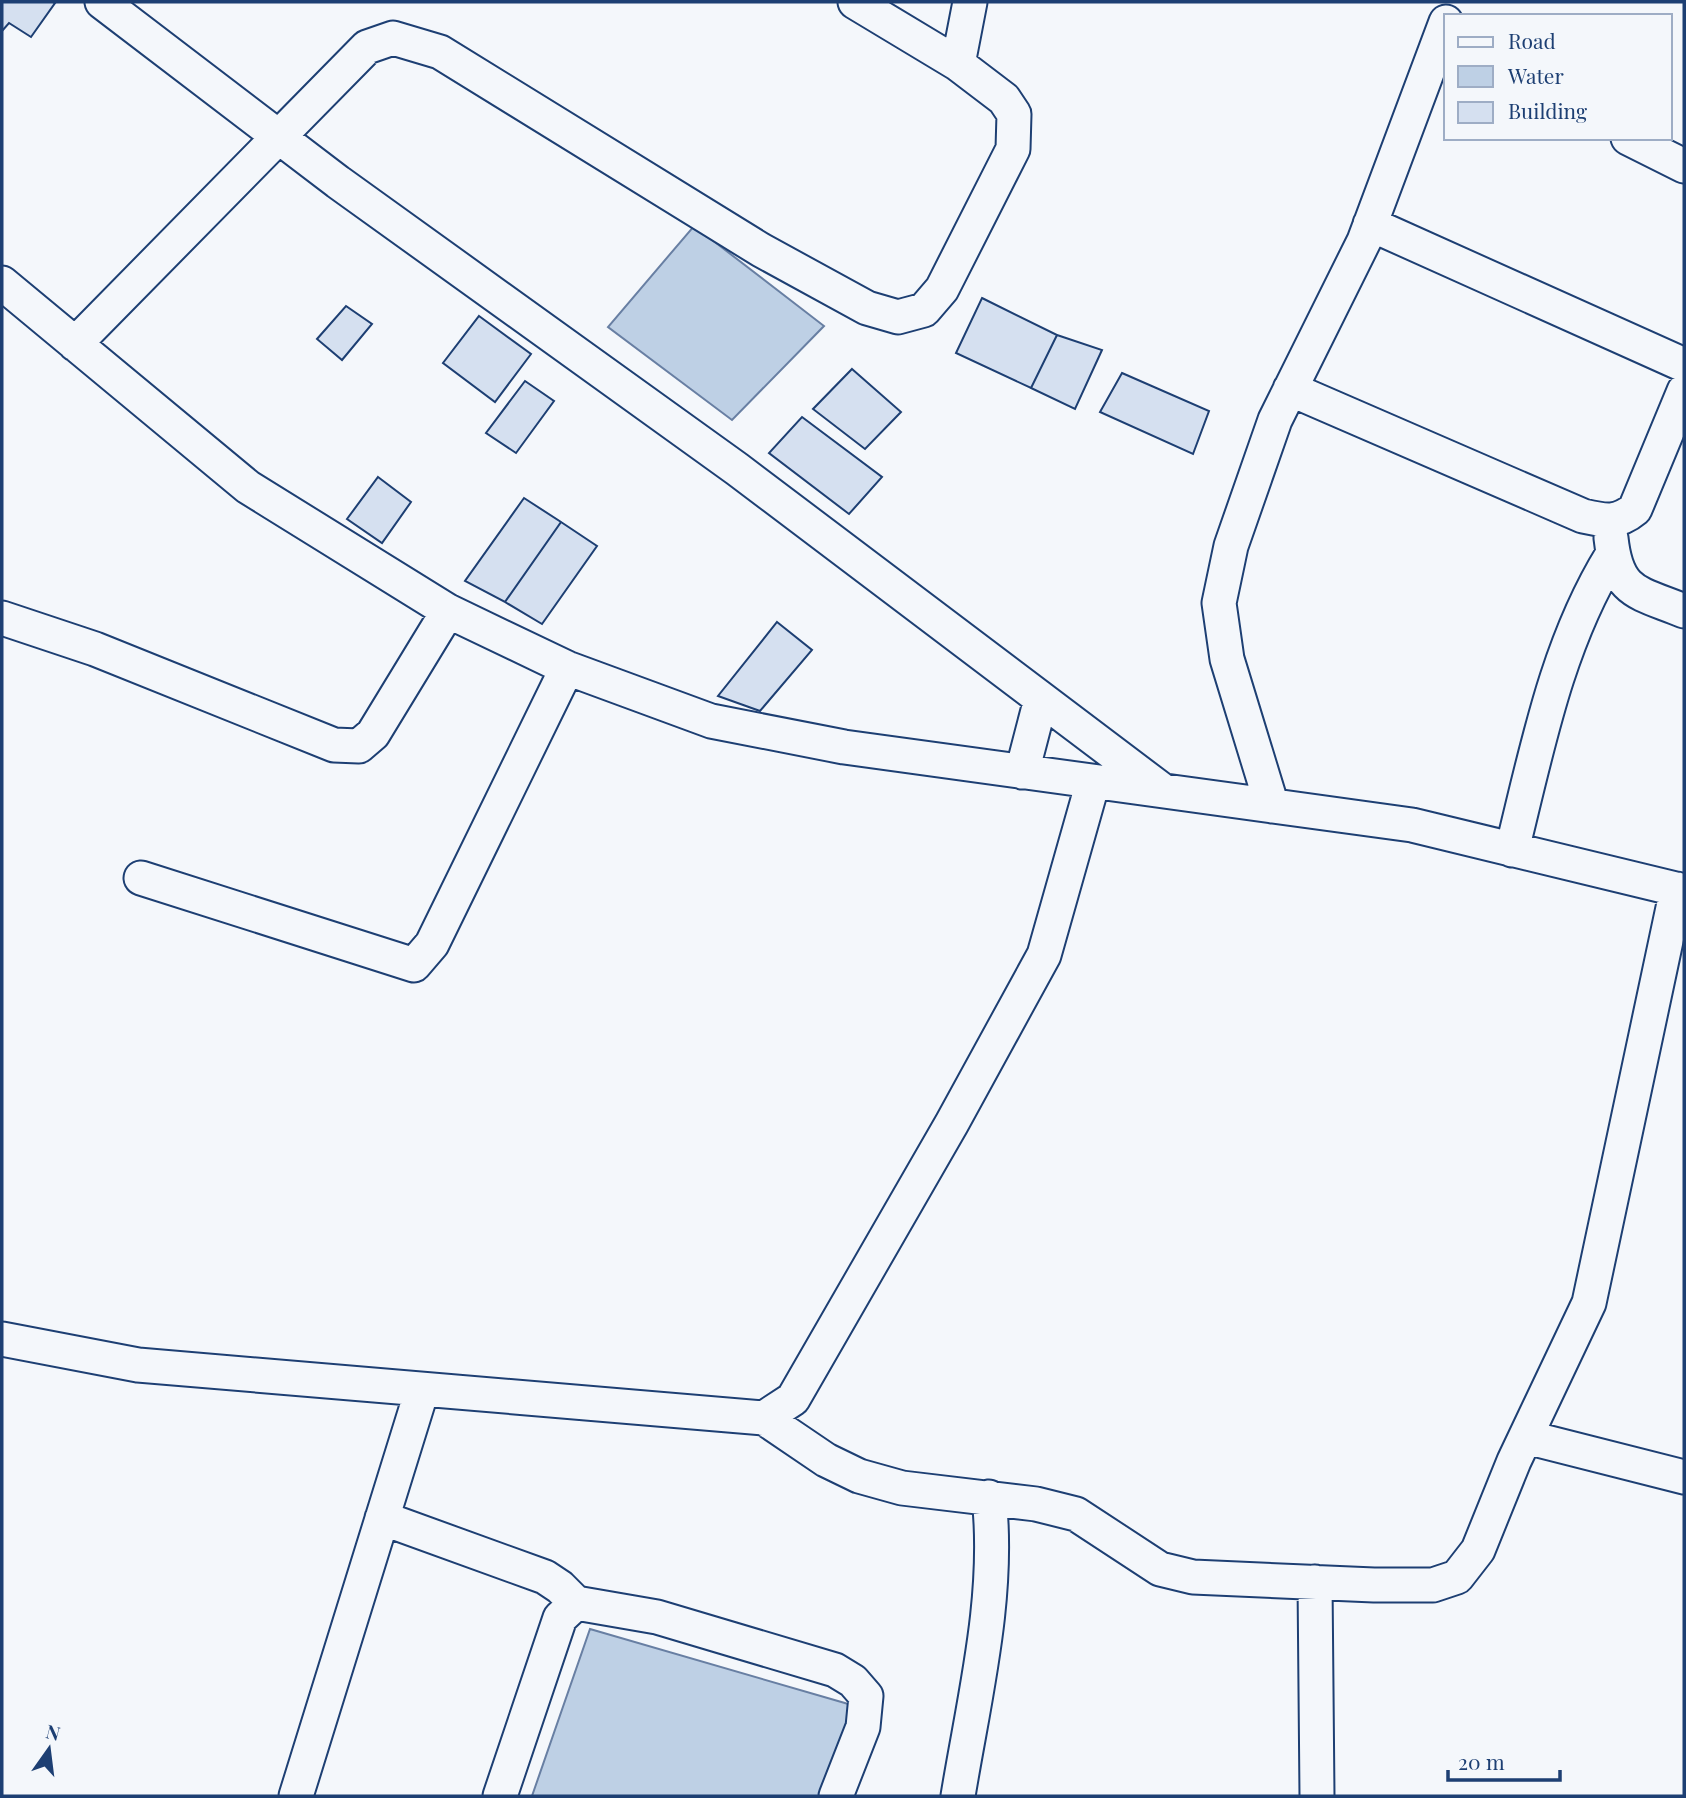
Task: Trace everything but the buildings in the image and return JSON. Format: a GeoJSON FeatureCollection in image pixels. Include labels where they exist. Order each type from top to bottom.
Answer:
{"type":"FeatureCollection","features":[{"type":"Feature","properties":{"kind":"street"},"geometry":{"type":"LineString","coordinates":[[103,2],[277,135],[737,470],[1165,792]]}},
{"type":"Feature","properties":{"kind":"street"},"geometry":{"type":"LineString","coordinates":[[75,344],[277,135],[367,47],[393,38],[440,52],[761,250],[867,308],[898,317],[924,310],[942,289],[1013,149],[1014,114],[1004,99],[958,64],[855,2]]}},
{"type":"Feature","properties":{"kind":"street"},"geometry":{"type":"LineString","coordinates":[[958,64],[970,2]]}},
{"type":"Feature","properties":{"kind":"street"},"geometry":{"type":"LineString","coordinates":[[1272,806],[1227,659],[1219,603],[1231,546],[1275,420],[1370,223],[1443,40]]}},
{"type":"Feature","properties":{"kind":"street"},"geometry":{"type":"LineString","coordinates":[[1632,140],[1684,166]]}},
{"type":"Feature","properties":{"kind":"street"},"geometry":{"type":"LineString","coordinates":[[1370,223],[1684,365]]}},
{"type":"Feature","properties":{"kind":"street"},"geometry":{"type":"LineString","coordinates":[[2,283],[248,487],[448,611],[567,668],[711,721],[844,747],[1412,825],[1681,890],[1599,1268],[1589,1303],[1526,1437],[1478,1550],[1457,1577],[1433,1585],[1193,1577],[1160,1569],[1076,1514],[989,1497],[902,1488],[859,1476],[825,1460],[764,1418],[138,1365],[2,1339]]}},
{"type":"Feature","properties":{"kind":"street"},"geometry":{"type":"LineString","coordinates":[[1290,388],[1583,516],[1609,522],[1622,519],[1635,509],[1682,403]]}},
{"type":"Feature","properties":{"kind":"street"},"geometry":{"type":"LineString","coordinates":[[1609,522],[1612,555],[1618,574],[1628,587],[1684,611]]}},
{"type":"Feature","properties":{"kind":"street"},"geometry":{"type":"LineString","coordinates":[[1512,850],[1554,682],[1599,576],[1612,555]]}},
{"type":"Feature","properties":{"kind":"street"},"geometry":{"type":"LineString","coordinates":[[2,618],[95,649],[334,745],[359,746],[373,734],[448,611]]}},
{"type":"Feature","properties":{"kind":"street"},"geometry":{"type":"LineString","coordinates":[[141,878],[414,965],[432,944],[567,668]]}},
{"type":"Feature","properties":{"kind":"street"},"geometry":{"type":"LineString","coordinates":[[1022,772],[1041,699]]}},
{"type":"Feature","properties":{"kind":"street"},"geometry":{"type":"LineString","coordinates":[[764,1418],[793,1399],[953,1124],[1044,955],[1093,782]]}},
{"type":"Feature","properties":{"kind":"street"},"geometry":{"type":"LineString","coordinates":[[296,1796],[422,1390]]}},
{"type":"Feature","properties":{"kind":"street"},"geometry":{"type":"LineString","coordinates":[[1526,1437],[1684,1478]]}},
{"type":"Feature","properties":{"kind":"street"},"geometry":{"type":"LineString","coordinates":[[958,1796],[992,1581],[994,1540],[989,1497]]}},
{"type":"Feature","properties":{"kind":"street"},"geometry":{"type":"LineString","coordinates":[[382,1518],[545,1577],[576,1603],[657,1617],[835,1670],[853,1681],[866,1696],[863,1727],[836,1796]]}},
{"type":"Feature","properties":{"kind":"street"},"geometry":{"type":"LineString","coordinates":[[1315,1582],[1317,1796]]}},
{"type":"Feature","properties":{"kind":"street"},"geometry":{"type":"LineString","coordinates":[[500,1796],[560,1618],[576,1603]]}},
{"type":"Feature","properties":{"kind":"water"},"geometry":{"type":"Polygon","coordinates":[[[694,226],[824,326],[732,420],[608,327],[694,226]]]}},
{"type":"Feature","properties":{"kind":"water"},"geometry":{"type":"Polygon","coordinates":[[[590,1629],[862,1708],[829,1796],[532,1796],[590,1629]]]}}]}
